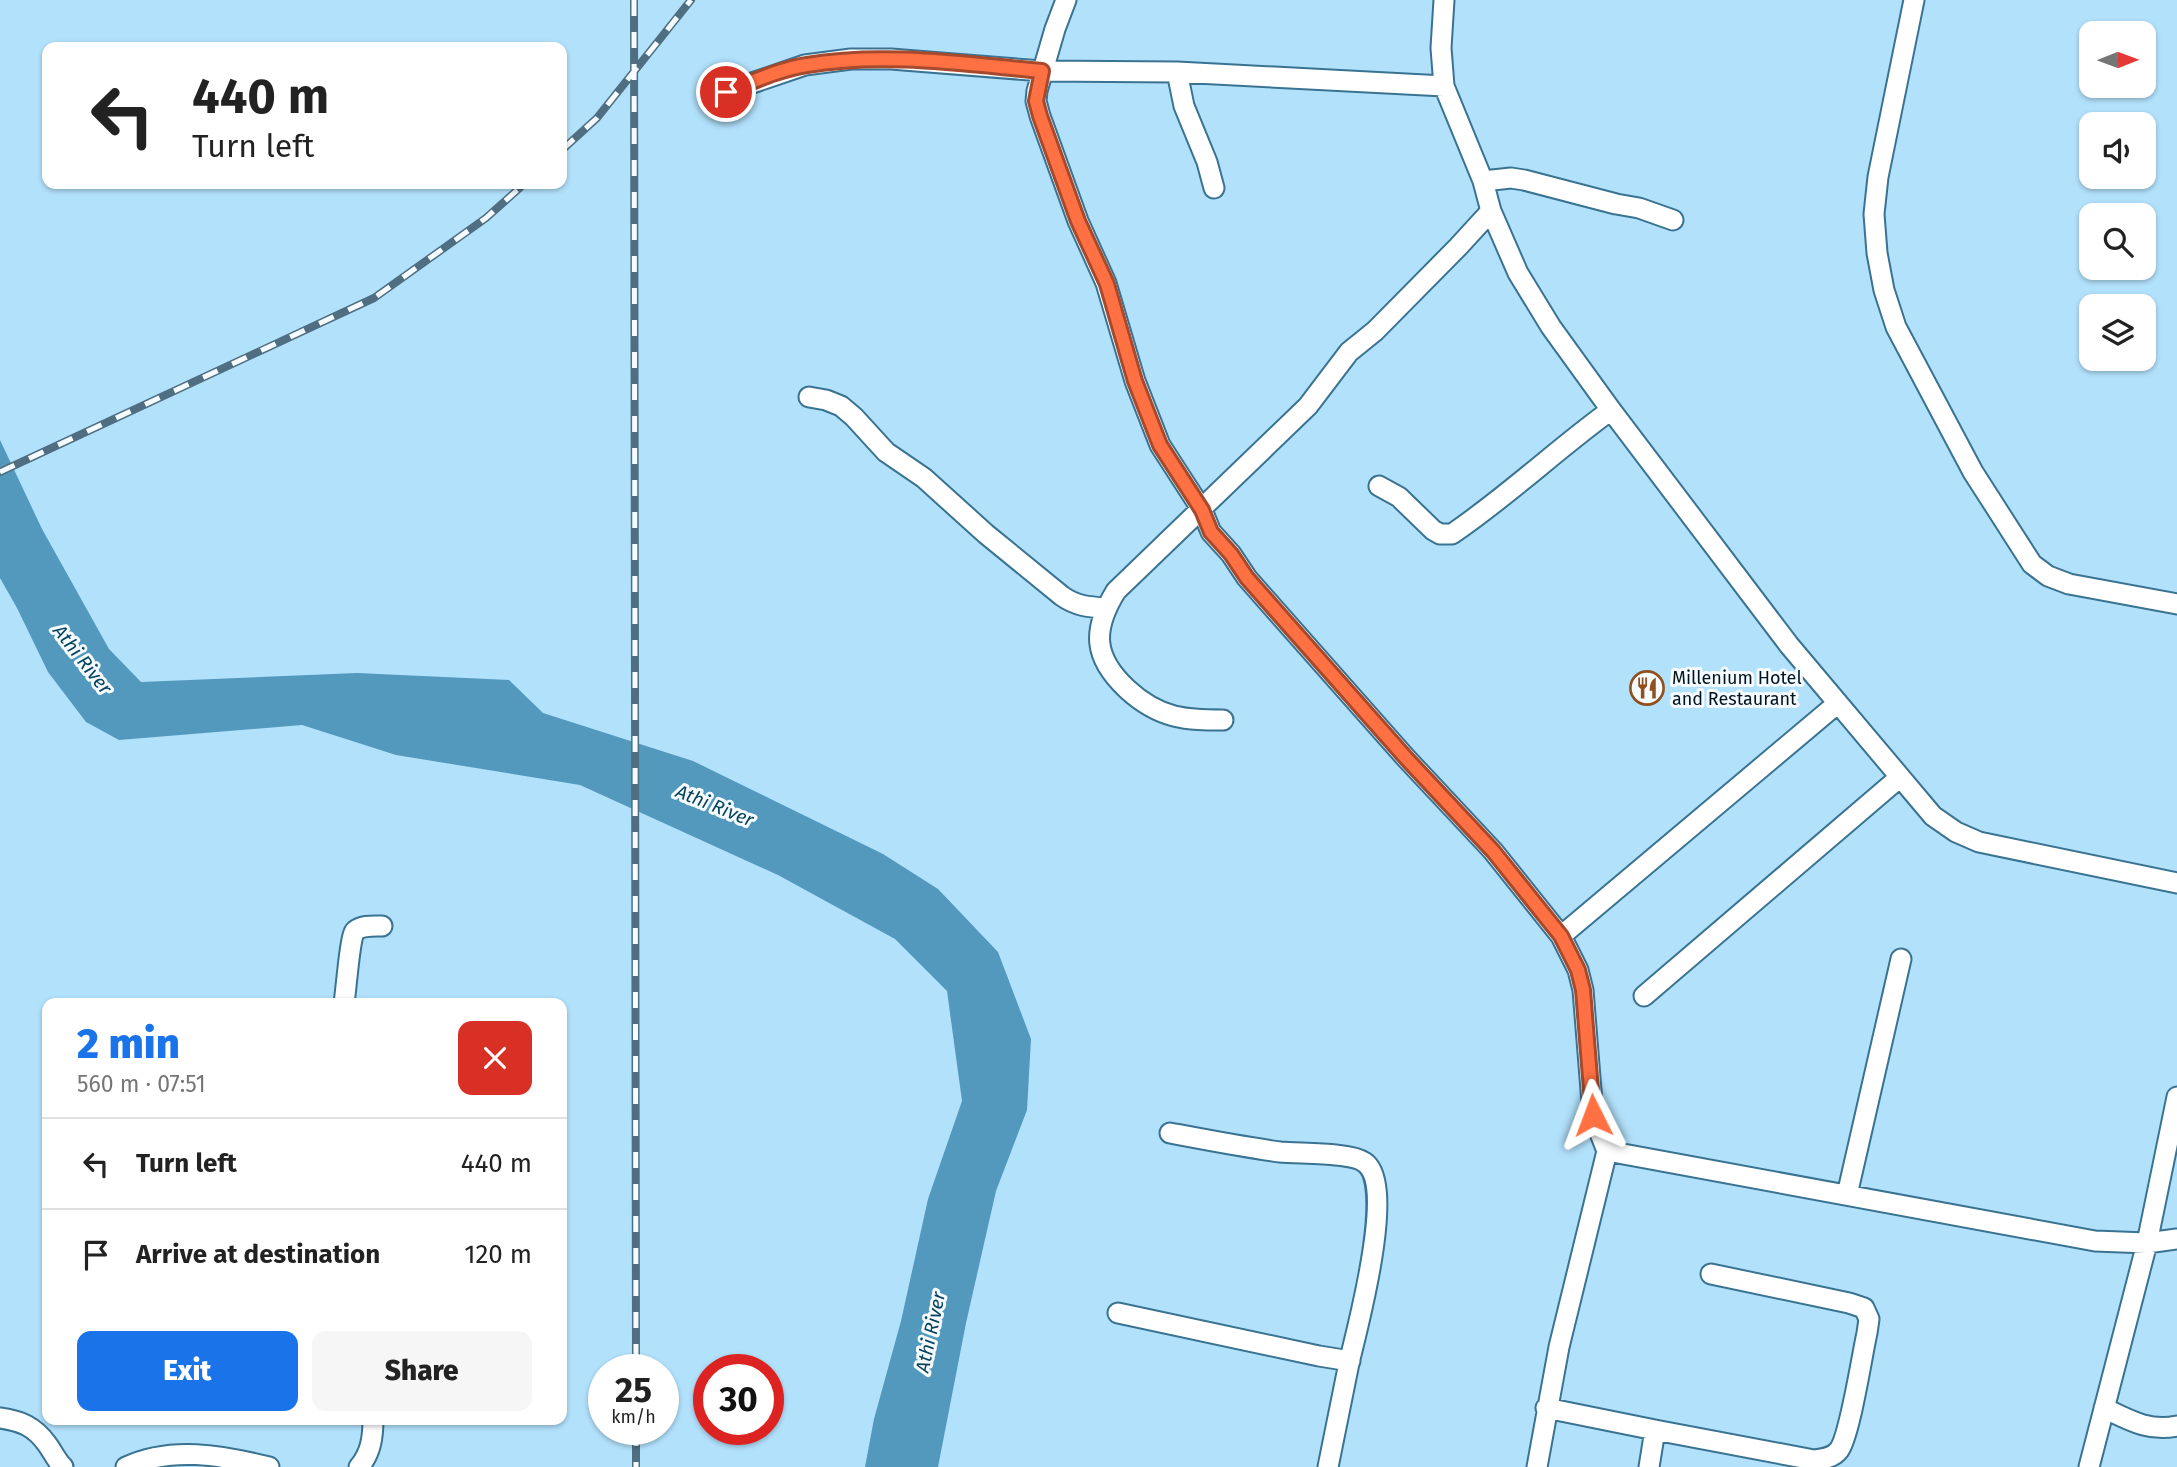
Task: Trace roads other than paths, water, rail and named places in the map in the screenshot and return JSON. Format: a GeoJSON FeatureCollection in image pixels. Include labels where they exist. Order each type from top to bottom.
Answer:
{"type":"FeatureCollection","features":[{"type":"Feature","properties":{"kind":"street"},"geometry":{"type":"LineString","coordinates":[[1066,0],[1042,71],[1036,101],[1078,221],[1107,284],[1149,419],[1160,445],[1202,510],[1211,532],[1231,554],[1247,578],[1406,758],[1493,851],[1561,936],[1578,970],[1583,990],[1593,1115],[1607,1151],[1546,1408],[1536,1467]]}},
{"type":"Feature","properties":{"kind":"street"},"geometry":{"type":"LineString","coordinates":[[1444,0],[1441,48],[1444,86],[1483,181],[1491,211],[1518,273],[1550,327],[1611,411],[1789,646],[1933,816],[1956,832],[1979,842],[2177,883]]}},
{"type":"Feature","properties":{"kind":"street"},"geometry":{"type":"LineString","coordinates":[[1913,0],[1878,177],[1874,214],[1877,253],[1884,290],[1896,327],[1973,472],[2032,564],[2048,576],[2069,584],[2177,604]]}},
{"type":"Feature","properties":{"kind":"street"},"geometry":{"type":"LineString","coordinates":[[726,92],[805,65],[851,59],[891,59],[1042,71],[1177,72],[1444,86]]}},
{"type":"Feature","properties":{"kind":"street"},"geometry":{"type":"LineString","coordinates":[[1177,72],[1184,106],[1207,162],[1214,188]]}},
{"type":"Feature","properties":{"kind":"street"},"geometry":{"type":"LineString","coordinates":[[1483,181],[1511,178],[1524,180],[1674,219]]}},
{"type":"Feature","properties":{"kind":"street"},"geometry":{"type":"LineString","coordinates":[[1223,720],[1195,720],[1150,708],[1119,681],[1106,666],[1101,650],[1099,635],[1106,608],[1116,592],[1161,546],[1202,510],[1308,406],[1349,352],[1375,331],[1491,211]]}},
{"type":"Feature","properties":{"kind":"street"},"geometry":{"type":"LineString","coordinates":[[809,397],[841,406],[886,452],[924,478],[995,542],[1072,604],[1106,608]]}},
{"type":"Feature","properties":{"kind":"street"},"geometry":{"type":"LineString","coordinates":[[1379,485],[1399,498],[1433,530],[1440,534],[1452,534],[1611,411]]}},
{"type":"Feature","properties":{"kind":"street"},"geometry":{"type":"LineString","coordinates":[[1561,936],[1838,703]]}},
{"type":"Feature","properties":{"kind":"street"},"geometry":{"type":"LineString","coordinates":[[1644,996],[1899,778]]}},
{"type":"Feature","properties":{"kind":"street"},"geometry":{"type":"LineString","coordinates":[[345,998],[351,938],[356,930],[363,927],[382,926]]}},
{"type":"Feature","properties":{"kind":"street"},"geometry":{"type":"LineString","coordinates":[[1847,1195],[1901,959]]}},
{"type":"Feature","properties":{"kind":"street"},"geometry":{"type":"LineString","coordinates":[[2089,1467],[2147,1243],[2177,1097]]}},
{"type":"Feature","properties":{"kind":"street"},"geometry":{"type":"LineString","coordinates":[[1170,1133],[1284,1152],[1344,1157],[1362,1160],[1370,1166],[1375,1183],[1374,1242],[1368,1286],[1328,1467]]}},
{"type":"Feature","properties":{"kind":"street"},"geometry":{"type":"LineString","coordinates":[[1607,1151],[2095,1241],[2147,1243],[2177,1239]]}},
{"type":"Feature","properties":{"kind":"street"},"geometry":{"type":"LineString","coordinates":[[1546,1408],[1814,1460],[1828,1458],[1839,1450],[1846,1430],[1867,1333],[1869,1319],[1864,1308],[1712,1274]]}},
{"type":"Feature","properties":{"kind":"street"},"geometry":{"type":"LineString","coordinates":[[1118,1313],[1350,1361]]}},
{"type":"Feature","properties":{"kind":"street"},"geometry":{"type":"LineString","coordinates":[[2104,1408],[2135,1423],[2162,1430],[2177,1426]]}},
{"type":"Feature","properties":{"kind":"street"},"geometry":{"type":"LineString","coordinates":[[0,1418],[19,1420],[32,1427],[63,1467]]}},
{"type":"Feature","properties":{"kind":"street"},"geometry":{"type":"LineString","coordinates":[[359,1467],[369,1451],[373,1425]]}},
{"type":"Feature","properties":{"kind":"street"},"geometry":{"type":"LineString","coordinates":[[1649,1467],[1655,1430]]}},
{"type":"Feature","properties":{"kind":"street"},"geometry":{"type":"LineString","coordinates":[[126,1467],[157,1456],[181,1461],[200,1455],[268,1467]]}},
{"type":"Feature","properties":{"kind":"water","name":"Athi River"},"geometry":{"type":"Polygon","coordinates":[[[0,440],[42,529],[109,649],[141,682],[357,673],[509,680],[543,713],[693,761],[883,854],[938,889],[998,952],[1031,1039],[1027,1110],[996,1191],[966,1323],[938,1467],[865,1467],[874,1419],[901,1321],[928,1199],[962,1101],[947,991],[895,939],[778,875],[580,785],[396,755],[302,725],[119,740],[86,722],[48,672],[0,578],[0,440]]]}},
{"type":"Feature","properties":{"kind":"railway"},"geometry":{"type":"LineString","coordinates":[[634,0],[636,1354]]}},
{"type":"Feature","properties":{"kind":"railway"},"geometry":{"type":"LineString","coordinates":[[567,145],[597,118],[691,0]]}},
{"type":"Feature","properties":{"kind":"railway"},"geometry":{"type":"LineString","coordinates":[[0,472],[374,298],[486,218],[518,189]]}},
{"type":"Feature","properties":{"kind":"railway"},"geometry":{"type":"LineString","coordinates":[[636,1445],[636,1467]]}},
{"type":"Feature","properties":{"kind":"place","name":"Millenium Hotel and Restaurant"},"geometry":{"type":"Point","coordinates":[1647,688]}}]}
